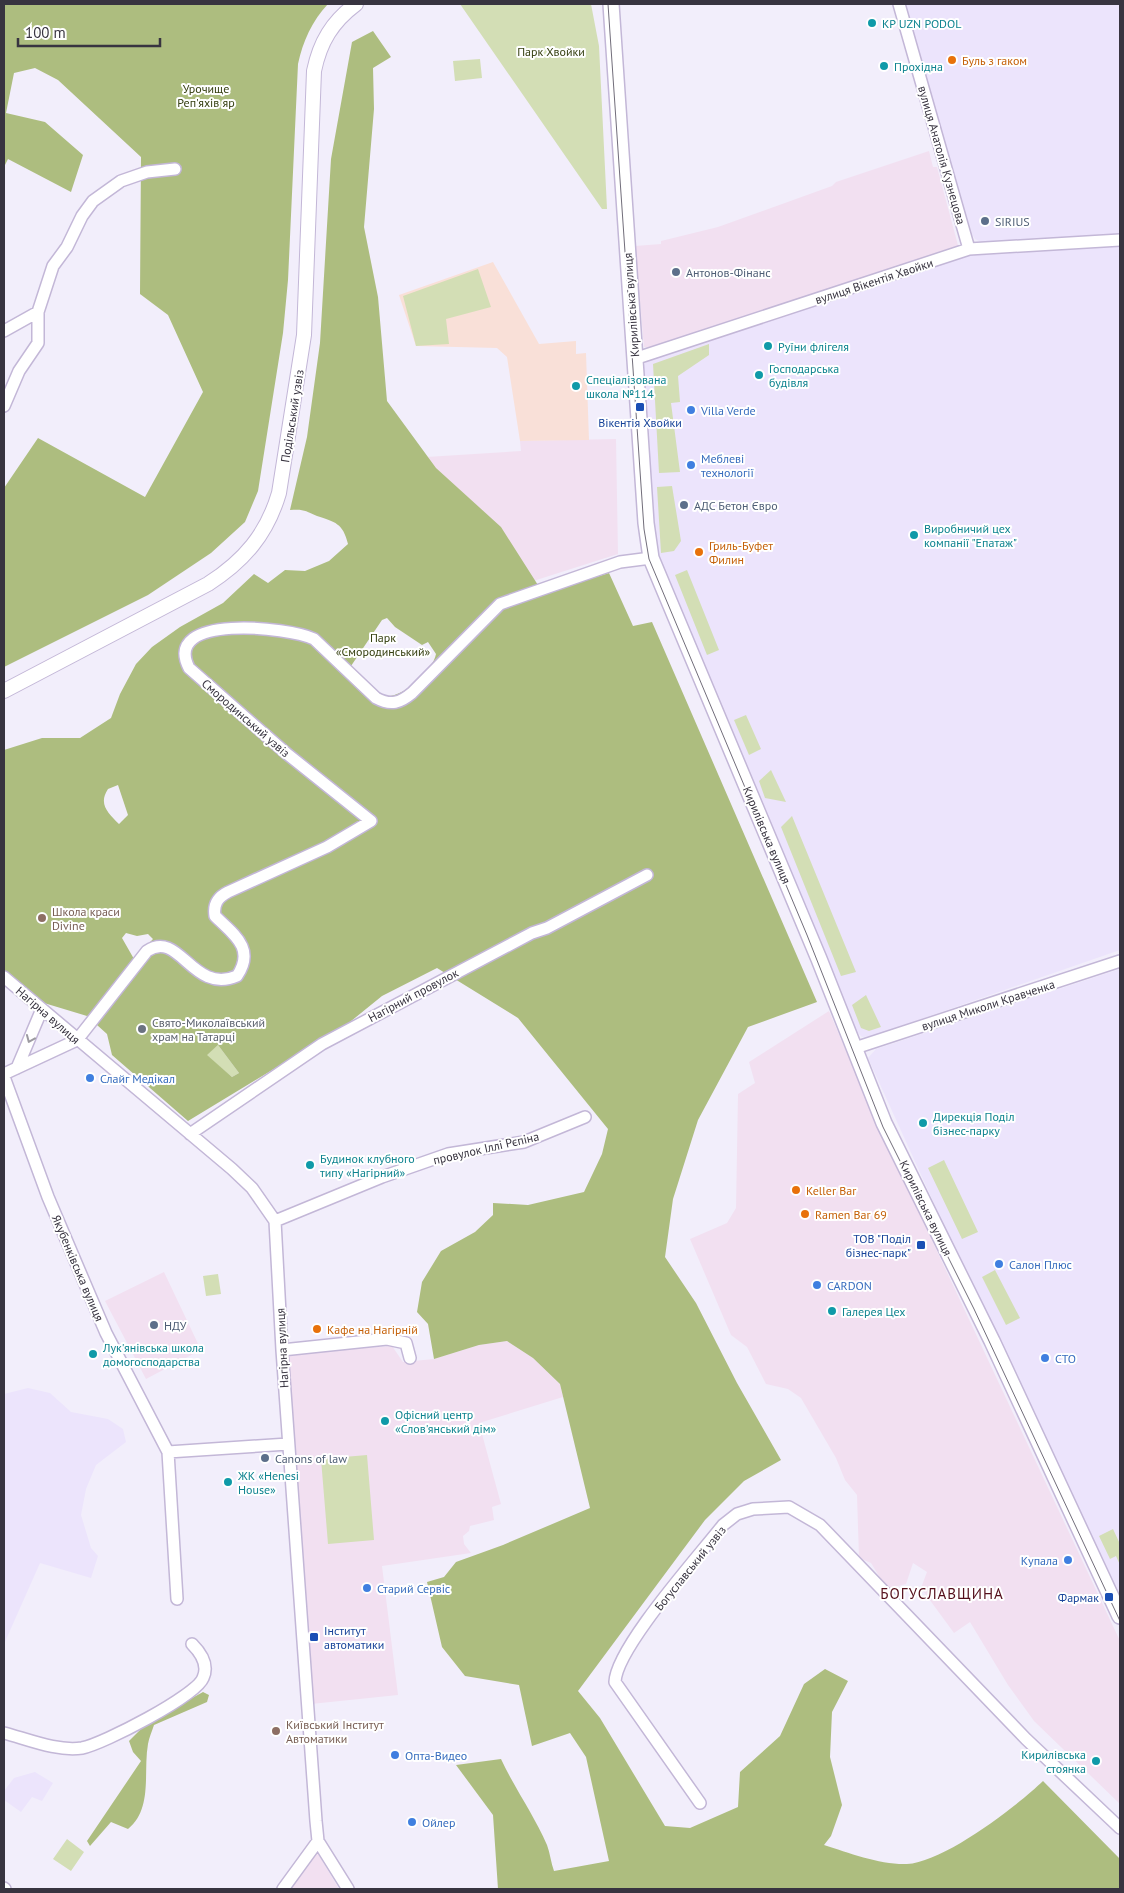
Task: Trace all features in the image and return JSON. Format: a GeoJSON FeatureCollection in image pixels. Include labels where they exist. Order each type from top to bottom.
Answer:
{"type":"FeatureCollection","features":[{"type":"Feature","properties":{"kind":"main road","name":"Кирилівська вулиця"},"geometry":{"type":"LineString","coordinates":[[610,4],[646,523],[651,558],[855,1048],[884,1123],[992,1341],[1120,1616]]}},
{"type":"Feature","properties":{"kind":"street","name":"Подільський узвіз"},"geometry":{"type":"LineString","coordinates":[[4,691],[230,571],[262,536],[279,493],[304,335],[314,71],[318,53],[327,34],[340,16],[356,4]]}},
{"type":"Feature","properties":{"kind":"street","name":"вулиця Анатолія Кузнецова"},"geometry":{"type":"LineString","coordinates":[[899,4],[969,250]]}},
{"type":"Feature","properties":{"kind":"street"},"geometry":{"type":"LineString","coordinates":[[4,406],[19,371],[38,344],[38,312],[53,266],[67,247],[82,216],[93,201],[122,181],[148,172],[175,169]]}},
{"type":"Feature","properties":{"kind":"street","name":"вулиця Вікентія Хвойки"},"geometry":{"type":"LineString","coordinates":[[634,359],[969,250],[1120,240]]}},
{"type":"Feature","properties":{"kind":"street"},"geometry":{"type":"LineString","coordinates":[[4,331],[38,312]]}},
{"type":"Feature","properties":{"kind":"street","name":"Смородинський узвіз"},"geometry":{"type":"LineString","coordinates":[[76,1040],[147,951],[154,947],[161,945],[171,949],[199,973],[212,980],[226,981],[238,976],[245,960],[244,948],[234,934],[215,916],[214,909],[218,900],[228,892],[327,846],[372,821],[244,718],[189,668],[184,658],[186,647],[192,638],[212,630],[268,630],[303,634],[314,639],[376,698],[385,703],[395,704],[412,693],[500,604],[620,562],[651,558]]}},
{"type":"Feature","properties":{"kind":"street","name":"Нагірний провулок"},"geometry":{"type":"LineString","coordinates":[[190,1134],[322,1044],[390,1006],[532,933],[547,928],[647,875]]}},
{"type":"Feature","properties":{"kind":"street","name":"вулиця Миколи Кравченка"},"geometry":{"type":"LineString","coordinates":[[855,1048],[1120,962]]}},
{"type":"Feature","properties":{"kind":"street","name":"Нагірна вулиця"},"geometry":{"type":"LineString","coordinates":[[4,977],[252,1188],[275,1221],[288,1444],[318,1841]]}},
{"type":"Feature","properties":{"kind":"street"},"geometry":{"type":"LineString","coordinates":[[18,1068],[42,1009]]}},
{"type":"Feature","properties":{"kind":"street"},"geometry":{"type":"LineString","coordinates":[[4,1075],[76,1040]]}},
{"type":"Feature","properties":{"kind":"street","name":"Якубенківська вулиця"},"geometry":{"type":"LineString","coordinates":[[4,1075],[48,1196],[94,1306],[168,1452]]}},
{"type":"Feature","properties":{"kind":"street","name":"провулок Іллі Рєпіна"},"geometry":{"type":"LineString","coordinates":[[275,1221],[382,1177],[448,1154],[524,1142],[585,1117]]}},
{"type":"Feature","properties":{"kind":"street"},"geometry":{"type":"LineString","coordinates":[[282,1350],[387,1339],[406,1343],[410,1358]]}},
{"type":"Feature","properties":{"kind":"street"},"geometry":{"type":"LineString","coordinates":[[177,1599],[168,1452],[288,1444]]}},
{"type":"Feature","properties":{"kind":"street","name":"Богуславський узвіз"},"geometry":{"type":"LineString","coordinates":[[700,1803],[615,1682],[617,1667],[632,1642],[724,1525],[737,1514],[753,1509],[789,1506],[820,1525],[1019,1732],[1120,1828]]}},
{"type":"Feature","properties":{"kind":"street"},"geometry":{"type":"LineString","coordinates":[[4,1733],[55,1746],[80,1748],[98,1743],[149,1718],[197,1688],[204,1676],[205,1669],[202,1656],[192,1644]]}},
{"type":"Feature","properties":{"kind":"street"},"geometry":{"type":"LineString","coordinates":[[283,1889],[318,1841],[348,1889]]}},
{"type":"Feature","properties":{"kind":"shaded area"},"geometry":{"type":"Polygon","coordinates":[[[905,4],[1120,4],[1120,234],[983,243],[975,239],[905,4]]]}},
{"type":"Feature","properties":{"kind":"shaded area"},"geometry":{"type":"Polygon","coordinates":[[[929,151],[933,167],[937,167],[959,249],[652,348],[644,347],[635,246],[661,244],[661,241],[718,227],[832,186],[836,182],[929,151]]]}},
{"type":"Feature","properties":{"kind":"shaded area"},"geometry":{"type":"Polygon","coordinates":[[[1120,245],[1120,950],[872,1036],[862,1037],[856,1031],[656,556],[642,367],[649,359],[964,255],[1120,245]]]}},
{"type":"Feature","properties":{"kind":"shaded area"},"geometry":{"type":"Polygon","coordinates":[[[493,262],[539,344],[576,341],[576,354],[586,353],[589,440],[520,441],[507,357],[497,348],[416,346],[399,295],[493,262]]]}},
{"type":"Feature","properties":{"kind":"shaded area"},"geometry":{"type":"Polygon","coordinates":[[[616,439],[618,554],[527,583],[426,457],[521,451],[520,441],[616,439]]]}},
{"type":"Feature","properties":{"kind":"shaded area"},"geometry":{"type":"Polygon","coordinates":[[[1120,969],[1120,1598],[942,1221],[868,1058],[876,1049],[1120,969]]]}},
{"type":"Feature","properties":{"kind":"shaded area"},"geometry":{"type":"Polygon","coordinates":[[[829,1011],[875,1119],[1120,1641],[1120,1804],[1034,1721],[1008,1685],[970,1622],[954,1633],[921,1588],[927,1572],[913,1563],[906,1584],[887,1589],[871,1563],[859,1558],[857,1495],[845,1480],[836,1458],[801,1398],[788,1389],[766,1384],[747,1347],[731,1335],[690,1239],[727,1223],[736,1208],[738,1094],[755,1083],[749,1062],[829,1011]]]}},
{"type":"Feature","properties":{"kind":"shaded area","name":"НДУ"},"geometry":{"type":"Polygon","coordinates":[[[164,1272],[201,1350],[146,1379],[105,1301],[164,1272]]]}},
{"type":"Feature","properties":{"kind":"shaded area"},"geometry":{"type":"Polygon","coordinates":[[[507,1341],[533,1358],[560,1384],[563,1397],[479,1423],[501,1504],[492,1507],[494,1520],[470,1526],[469,1531],[463,1536],[464,1544],[471,1553],[382,1566],[398,1695],[311,1704],[288,1354],[392,1346],[403,1362],[434,1359],[479,1345],[507,1341]]]}},
{"type":"Feature","properties":{"kind":"shaded area"},"geometry":{"type":"Polygon","coordinates":[[[28,1388],[50,1393],[71,1412],[108,1419],[123,1429],[126,1442],[96,1465],[86,1489],[81,1515],[91,1548],[98,1556],[91,1578],[40,1563],[4,1644],[4,1394],[28,1388]]]}},
{"type":"Feature","properties":{"kind":"shaded area"},"geometry":{"type":"Polygon","coordinates":[[[35,1772],[53,1783],[42,1801],[32,1797],[21,1812],[4,1800],[4,1791],[14,1778],[35,1772]]]}},
{"type":"Feature","properties":{"kind":"shaded area"},"geometry":{"type":"Polygon","coordinates":[[[318,1854],[339,1889],[289,1889],[312,1856],[318,1854]]]}},
{"type":"Feature","properties":{"kind":"green space","name":"Урочище Реп'яхів яр"},"geometry":{"type":"Polygon","coordinates":[[[4,4],[328,4],[317,17],[309,32],[298,64],[288,280],[283,333],[258,491],[245,522],[211,553],[148,595],[4,667],[4,488],[38,438],[145,497],[203,392],[168,315],[140,294],[141,157],[58,80],[35,68],[14,73],[6,113],[45,122],[83,155],[71,192],[8,159],[4,167],[4,4]]]}},
{"type":"Feature","properties":{"kind":"green space","name":"Парк Хвойки"},"geometry":{"type":"Polygon","coordinates":[[[460,4],[591,4],[599,46],[607,209],[602,209],[460,4]]]}},
{"type":"Feature","properties":{"kind":"green space"},"geometry":{"type":"Polygon","coordinates":[[[373,31],[391,57],[373,68],[374,109],[364,227],[378,297],[387,401],[436,468],[501,527],[543,593],[609,573],[633,626],[652,622],[817,1002],[748,1027],[698,1120],[673,1199],[665,1257],[696,1303],[737,1383],[781,1460],[744,1481],[705,1520],[578,1691],[600,1718],[665,1826],[690,1828],[738,1807],[740,1772],[780,1736],[804,1684],[825,1669],[848,1681],[832,1712],[830,1757],[842,1805],[831,1836],[824,1845],[887,1863],[907,1864],[922,1861],[959,1844],[979,1831],[1016,1805],[1043,1781],[1120,1859],[1120,1889],[498,1889],[493,1815],[456,1765],[501,1759],[542,1834],[554,1871],[609,1861],[586,1757],[570,1733],[532,1746],[519,1685],[465,1676],[442,1647],[427,1582],[444,1577],[456,1562],[503,1545],[590,1508],[560,1384],[533,1358],[507,1341],[479,1345],[434,1359],[428,1324],[417,1312],[422,1282],[441,1251],[475,1232],[493,1215],[493,1203],[528,1205],[584,1192],[602,1154],[608,1129],[518,1018],[437,968],[382,996],[345,1026],[188,1121],[112,1055],[107,1034],[87,1016],[44,1003],[28,994],[4,972],[4,750],[42,738],[80,738],[111,718],[120,694],[136,664],[152,647],[180,627],[223,603],[254,574],[268,583],[285,570],[305,571],[329,561],[348,544],[344,532],[337,524],[305,511],[290,510],[307,437],[320,343],[331,159],[352,42],[373,31]],[[387,618],[382,620],[351,666],[383,696],[390,696],[407,689],[423,676],[434,661],[436,654],[428,642],[422,645],[395,627],[387,618]],[[118,785],[108,789],[105,794],[104,804],[108,812],[119,824],[128,815],[118,785]],[[126,933],[122,938],[134,959],[153,939],[148,934],[137,936],[126,933]],[[218,1045],[207,1055],[232,1077],[239,1073],[218,1045]]]}},
{"type":"Feature","properties":{"kind":"green space"},"geometry":{"type":"Polygon","coordinates":[[[480,59],[482,78],[455,81],[453,61],[480,59]]]}},
{"type":"Feature","properties":{"kind":"green space"},"geometry":{"type":"Polygon","coordinates":[[[478,269],[491,307],[446,319],[449,344],[416,346],[403,296],[478,269]]]}},
{"type":"Feature","properties":{"kind":"green space"},"geometry":{"type":"Polygon","coordinates":[[[709,344],[709,355],[678,376],[680,402],[671,403],[680,472],[659,473],[653,364],[709,344]]]}},
{"type":"Feature","properties":{"kind":"green space"},"geometry":{"type":"Polygon","coordinates":[[[672,486],[681,541],[674,551],[661,553],[657,487],[672,486]]]}},
{"type":"Feature","properties":{"kind":"green space"},"geometry":{"type":"Polygon","coordinates":[[[687,570],[719,650],[707,655],[675,575],[687,570]]]}},
{"type":"Feature","properties":{"kind":"green space"},"geometry":{"type":"Polygon","coordinates":[[[746,715],[761,749],[749,755],[734,720],[746,715]]]}},
{"type":"Feature","properties":{"kind":"green space"},"geometry":{"type":"Polygon","coordinates":[[[771,770],[786,802],[765,798],[759,781],[771,770]]]}},
{"type":"Feature","properties":{"kind":"green space"},"geometry":{"type":"Polygon","coordinates":[[[792,816],[856,972],[841,976],[781,827],[792,816]]]}},
{"type":"Feature","properties":{"kind":"green space"},"geometry":{"type":"Polygon","coordinates":[[[866,995],[881,1027],[869,1031],[861,1028],[852,1005],[866,995]]]}},
{"type":"Feature","properties":{"kind":"green space"},"geometry":{"type":"Polygon","coordinates":[[[218,1045],[239,1073],[232,1077],[206,1055],[218,1045]]]}},
{"type":"Feature","properties":{"kind":"green space"},"geometry":{"type":"Polygon","coordinates":[[[944,1160],[978,1232],[962,1239],[928,1168],[944,1160]]]}},
{"type":"Feature","properties":{"kind":"green space"},"geometry":{"type":"Polygon","coordinates":[[[995,1270],[1020,1318],[1006,1325],[982,1277],[995,1270]]]}},
{"type":"Feature","properties":{"kind":"green space"},"geometry":{"type":"Polygon","coordinates":[[[218,1274],[221,1294],[206,1296],[203,1276],[218,1274]]]}},
{"type":"Feature","properties":{"kind":"green space"},"geometry":{"type":"Polygon","coordinates":[[[367,1455],[374,1540],[328,1544],[321,1459],[367,1455]]]}},
{"type":"Feature","properties":{"kind":"green space"},"geometry":{"type":"Polygon","coordinates":[[[1113,1529],[1120,1544],[1120,1565],[1116,1556],[1110,1559],[1099,1536],[1113,1529]]]}},
{"type":"Feature","properties":{"kind":"green space"},"geometry":{"type":"Polygon","coordinates":[[[203,1692],[209,1695],[207,1702],[154,1725],[148,1744],[144,1801],[136,1821],[128,1829],[111,1822],[90,1846],[87,1841],[141,1761],[133,1752],[129,1741],[147,1723],[203,1692]]]}},
{"type":"Feature","properties":{"kind":"green space"},"geometry":{"type":"Polygon","coordinates":[[[67,1839],[84,1852],[71,1871],[53,1859],[67,1839]]]}},
{"type":"Feature","properties":{"kind":"tram line"},"geometry":{"type":"LineString","coordinates":[[608,4],[644,529],[649,559],[807,935],[883,1127],[974,1309],[1120,1621]]}},
{"type":"Feature","properties":{"kind":"place","name":"KP UZN PODOL"},"geometry":{"type":"Point","coordinates":[872,23]}},
{"type":"Feature","properties":{"kind":"place","name":"Буль з гаком"},"geometry":{"type":"Point","coordinates":[952,60]}},
{"type":"Feature","properties":{"kind":"place","name":"Прохідна"},"geometry":{"type":"Point","coordinates":[884,66]}},
{"type":"Feature","properties":{"kind":"place","name":"SIRIUS"},"geometry":{"type":"Point","coordinates":[985,221]}},
{"type":"Feature","properties":{"kind":"place","name":"Антонов-Фінанс"},"geometry":{"type":"Point","coordinates":[676,272]}},
{"type":"Feature","properties":{"kind":"place","name":"Руїни флігеля"},"geometry":{"type":"Point","coordinates":[768,346]}},
{"type":"Feature","properties":{"kind":"place","name":"Господарська будівля"},"geometry":{"type":"Point","coordinates":[759,375]}},
{"type":"Feature","properties":{"kind":"place","name":"Спеціалізована школа №114"},"geometry":{"type":"Point","coordinates":[576,386]}},
{"type":"Feature","properties":{"kind":"place","name":"Вікентія Хвойки"},"geometry":{"type":"Point","coordinates":[640,407]}},
{"type":"Feature","properties":{"kind":"place","name":"Villa Verde"},"geometry":{"type":"Point","coordinates":[691,410]}},
{"type":"Feature","properties":{"kind":"place","name":"Меблеві технології"},"geometry":{"type":"Point","coordinates":[691,465]}},
{"type":"Feature","properties":{"kind":"place","name":"АДС Бетон Євро"},"geometry":{"type":"Point","coordinates":[684,505]}},
{"type":"Feature","properties":{"kind":"place","name":"Виробничий цех компанії \"Епатаж\""},"geometry":{"type":"Point","coordinates":[914,535]}},
{"type":"Feature","properties":{"kind":"place","name":"Гриль-Буфет Филин"},"geometry":{"type":"Point","coordinates":[699,552]}},
{"type":"Feature","properties":{"kind":"place","name":"Школа краси Divine"},"geometry":{"type":"Point","coordinates":[42,918]}},
{"type":"Feature","properties":{"kind":"place","name":"Свято-Миколаївський храм на Татарці"},"geometry":{"type":"Point","coordinates":[142,1029]}},
{"type":"Feature","properties":{"kind":"place","name":"Слайг Медікал"},"geometry":{"type":"Point","coordinates":[90,1078]}},
{"type":"Feature","properties":{"kind":"place","name":"Дирекція Поділ бізнес-парку"},"geometry":{"type":"Point","coordinates":[923,1123]}},
{"type":"Feature","properties":{"kind":"place","name":"Будинок клубного типу «Нагірний»"},"geometry":{"type":"Point","coordinates":[310,1165]}},
{"type":"Feature","properties":{"kind":"place","name":"Keller Bar"},"geometry":{"type":"Point","coordinates":[796,1190]}},
{"type":"Feature","properties":{"kind":"place","name":"Ramen Bar 69"},"geometry":{"type":"Point","coordinates":[805,1214]}},
{"type":"Feature","properties":{"kind":"place","name":"ТОВ \"Поділ бізнес-парк\""},"geometry":{"type":"Point","coordinates":[921,1245]}},
{"type":"Feature","properties":{"kind":"place","name":"Салон Плюс"},"geometry":{"type":"Point","coordinates":[999,1264]}},
{"type":"Feature","properties":{"kind":"place","name":"CARDON"},"geometry":{"type":"Point","coordinates":[817,1285]}},
{"type":"Feature","properties":{"kind":"place","name":"Галерея Цех"},"geometry":{"type":"Point","coordinates":[832,1311]}},
{"type":"Feature","properties":{"kind":"place","name":"НДУ"},"geometry":{"type":"Point","coordinates":[154,1325]}},
{"type":"Feature","properties":{"kind":"place","name":"Кафе на Нагірній"},"geometry":{"type":"Point","coordinates":[317,1329]}},
{"type":"Feature","properties":{"kind":"place","name":"Лук'янівська школа домогосподарства"},"geometry":{"type":"Point","coordinates":[93,1354]}},
{"type":"Feature","properties":{"kind":"place","name":"СТО"},"geometry":{"type":"Point","coordinates":[1045,1358]}},
{"type":"Feature","properties":{"kind":"place","name":"Офісний центр «Слов'янський дім»"},"geometry":{"type":"Point","coordinates":[385,1421]}},
{"type":"Feature","properties":{"kind":"place","name":"Canons of law"},"geometry":{"type":"Point","coordinates":[265,1458]}},
{"type":"Feature","properties":{"kind":"place","name":"ЖК «Henesi House»"},"geometry":{"type":"Point","coordinates":[228,1482]}},
{"type":"Feature","properties":{"kind":"place","name":"Купала"},"geometry":{"type":"Point","coordinates":[1068,1560]}},
{"type":"Feature","properties":{"kind":"place","name":"Старий Сервіс"},"geometry":{"type":"Point","coordinates":[367,1588]}},
{"type":"Feature","properties":{"kind":"place","name":"Фармак"},"geometry":{"type":"Point","coordinates":[1109,1597]}},
{"type":"Feature","properties":{"kind":"place","name":"Інститут автоматики"},"geometry":{"type":"Point","coordinates":[314,1637]}},
{"type":"Feature","properties":{"kind":"place","name":"Київський Інститут Автоматики"},"geometry":{"type":"Point","coordinates":[276,1731]}},
{"type":"Feature","properties":{"kind":"place","name":"Опта-Видео"},"geometry":{"type":"Point","coordinates":[395,1755]}},
{"type":"Feature","properties":{"kind":"place","name":"Кирилівська стоянка"},"geometry":{"type":"Point","coordinates":[1096,1761]}},
{"type":"Feature","properties":{"kind":"place","name":"Ойлер"},"geometry":{"type":"Point","coordinates":[412,1822]}},
{"type":"Feature","properties":{"kind":"district","name":"БОГУСЛАВЩИНА"},"geometry":{"type":"Point","coordinates":[942,1593]}},
{"type":"Feature","properties":{"kind":"park label","name":"Парк «Смородинський»"},"geometry":{"type":"Point","coordinates":[383,644]}}]}
